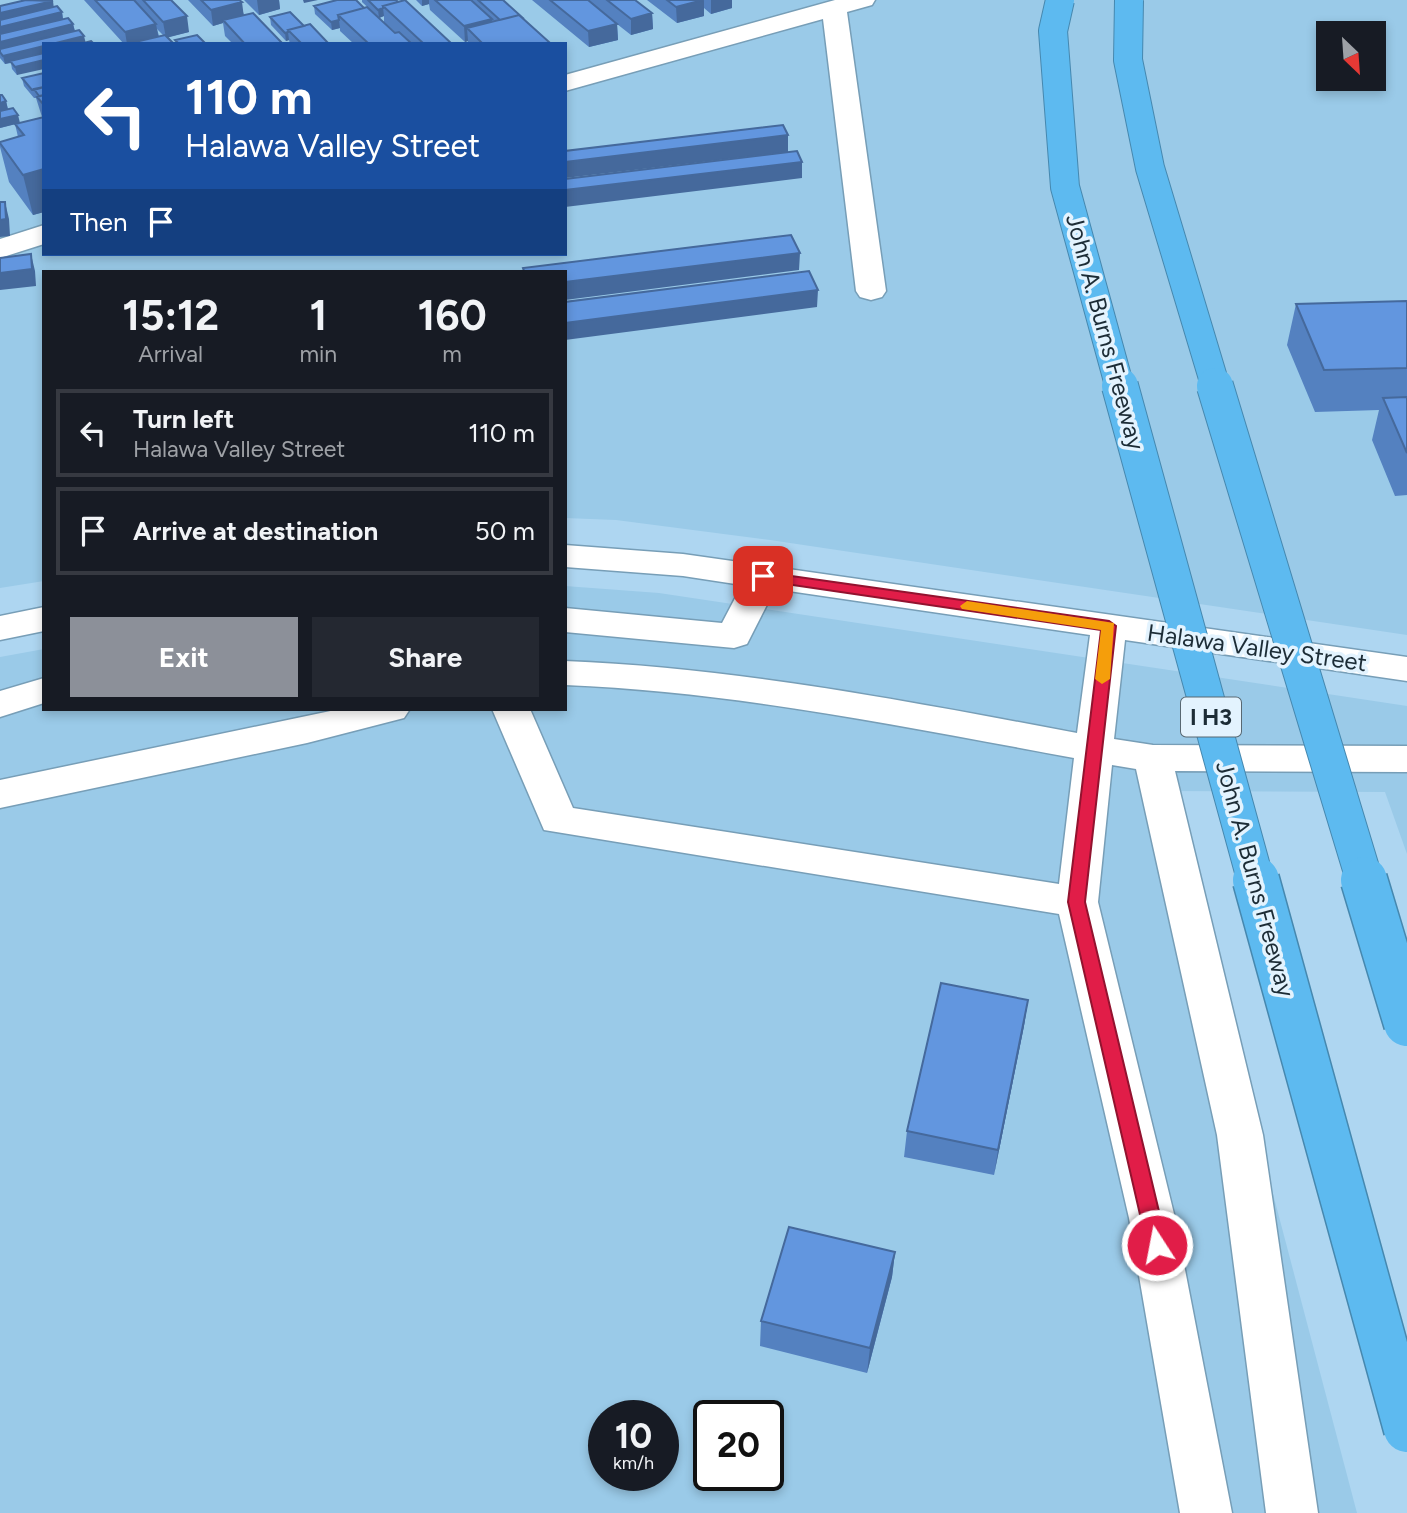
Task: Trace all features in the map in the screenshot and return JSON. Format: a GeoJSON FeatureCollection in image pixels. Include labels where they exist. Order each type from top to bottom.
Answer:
{"type":"FeatureCollection","features":[{"type":"Feature","properties":{"kind":"highway","name":"John A. Burns Freeway"},"geometry":{"type":"LineString","coordinates":[[1060,0],[1053,31],[1065,187],[1407,1429]]}},
{"type":"Feature","properties":{"kind":"highway"},"geometry":{"type":"LineString","coordinates":[[1129,0],[1128,60],[1150,168],[1407,1023]]}},
{"type":"Feature","properties":{"kind":"street"},"geometry":{"type":"LineString","coordinates":[[567,82],[863,0]]}},
{"type":"Feature","properties":{"kind":"street"},"geometry":{"type":"LineString","coordinates":[[834,8],[871,291]]}},
{"type":"Feature","properties":{"kind":"street"},"geometry":{"type":"LineString","coordinates":[[0,249],[42,235]]}},
{"type":"Feature","properties":{"kind":"street","name":"Halawa Valley Street"},"geometry":{"type":"LineString","coordinates":[[567,556],[682,565],[1407,668]]}},
{"type":"Feature","properties":{"kind":"street"},"geometry":{"type":"LineString","coordinates":[[567,620],[734,636],[763,576]]}},
{"type":"Feature","properties":{"kind":"street"},"geometry":{"type":"LineString","coordinates":[[0,628],[42,619]]}},
{"type":"Feature","properties":{"kind":"street"},"geometry":{"type":"LineString","coordinates":[[1109,626],[1077,902],[1152,1218],[1206,1513]]}},
{"type":"Feature","properties":{"kind":"street"},"geometry":{"type":"LineString","coordinates":[[567,673],[639,676],[820,698],[1153,758],[1407,759]]}},
{"type":"Feature","properties":{"kind":"street"},"geometry":{"type":"LineString","coordinates":[[0,704],[42,691]]}},
{"type":"Feature","properties":{"kind":"street"},"geometry":{"type":"LineString","coordinates":[[0,794],[307,730],[383,711]]}},
{"type":"Feature","properties":{"kind":"street"},"geometry":{"type":"LineString","coordinates":[[512,711],[558,821],[1077,902]]}},
{"type":"Feature","properties":{"kind":"street"},"geometry":{"type":"LineString","coordinates":[[1153,758],[1240,1135],[1292,1513]]}},
{"type":"Feature","properties":{"kind":"shaded area"},"geometry":{"type":"Polygon","coordinates":[[[0,0],[1407,0],[1407,635],[770,540],[616,520],[567,518],[567,270],[42,270],[42,581],[0,588],[0,0]]]}},
{"type":"Feature","properties":{"kind":"shaded area"},"geometry":{"type":"Polygon","coordinates":[[[567,586],[659,593],[1407,706],[1407,854],[1385,792],[1167,791],[1357,1513],[0,1513],[0,657],[42,649],[42,711],[567,711],[567,586]]]}},
{"type":"Feature","properties":{"kind":"building"},"geometry":{"type":"Polygon","coordinates":[[[26,0],[53,1],[0,13],[0,6],[26,0]]]}},
{"type":"Feature","properties":{"kind":"building"},"geometry":{"type":"Polygon","coordinates":[[[95,0],[134,0],[156,24],[125,32],[95,0]]]}},
{"type":"Feature","properties":{"kind":"building"},"geometry":{"type":"Polygon","coordinates":[[[143,0],[171,0],[187,16],[163,22],[143,0]]]}},
{"type":"Feature","properties":{"kind":"building"},"geometry":{"type":"Polygon","coordinates":[[[201,0],[239,0],[242,2],[211,10],[201,0]]]}},
{"type":"Feature","properties":{"kind":"building"},"geometry":{"type":"Polygon","coordinates":[[[337,0],[356,0],[364,8],[338,15],[339,20],[331,22],[314,6],[337,0]]]}},
{"type":"Feature","properties":{"kind":"building"},"geometry":{"type":"Polygon","coordinates":[[[368,0],[396,0],[398,2],[378,10],[368,0]]]}},
{"type":"Feature","properties":{"kind":"building"},"geometry":{"type":"Polygon","coordinates":[[[405,0],[450,42],[422,42],[383,6],[405,0]]]}},
{"type":"Feature","properties":{"kind":"building"},"geometry":{"type":"Polygon","coordinates":[[[435,0],[471,0],[492,19],[464,26],[435,0]]]}},
{"type":"Feature","properties":{"kind":"building"},"geometry":{"type":"Polygon","coordinates":[[[478,0],[503,0],[524,19],[519,15],[500,20],[478,0]]]}},
{"type":"Feature","properties":{"kind":"building"},"geometry":{"type":"Polygon","coordinates":[[[550,0],[588,0],[617,24],[588,31],[550,0]]]}},
{"type":"Feature","properties":{"kind":"building"},"geometry":{"type":"Polygon","coordinates":[[[607,0],[635,0],[652,13],[631,19],[607,0]]]}},
{"type":"Feature","properties":{"kind":"building"},"geometry":{"type":"Polygon","coordinates":[[[667,0],[703,0],[676,7],[667,0]]]}},
{"type":"Feature","properties":{"kind":"building"},"geometry":{"type":"Polygon","coordinates":[[[57,6],[62,12],[0,27],[0,20],[57,6]]]}},
{"type":"Feature","properties":{"kind":"building"},"geometry":{"type":"Polygon","coordinates":[[[367,7],[395,33],[399,32],[410,42],[367,42],[338,15],[367,7]]]}},
{"type":"Feature","properties":{"kind":"building"},"geometry":{"type":"Polygon","coordinates":[[[290,12],[304,26],[285,33],[270,17],[290,12]]]}},
{"type":"Feature","properties":{"kind":"building"},"geometry":{"type":"Polygon","coordinates":[[[253,13],[281,42],[243,42],[223,20],[253,13]]]}},
{"type":"Feature","properties":{"kind":"building"},"geometry":{"type":"Polygon","coordinates":[[[519,15],[549,42],[481,42],[467,28],[519,15]]]}},
{"type":"Feature","properties":{"kind":"building"},"geometry":{"type":"Polygon","coordinates":[[[68,18],[73,24],[0,42],[0,34],[68,18]]]}},
{"type":"Feature","properties":{"kind":"building"},"geometry":{"type":"Polygon","coordinates":[[[310,24],[327,42],[300,42],[288,30],[310,24]]]}},
{"type":"Feature","properties":{"kind":"building"},"geometry":{"type":"Polygon","coordinates":[[[79,30],[84,36],[60,42],[42,42],[42,46],[3,56],[0,49],[79,30]]]}},
{"type":"Feature","properties":{"kind":"building"},"geometry":{"type":"Polygon","coordinates":[[[165,35],[172,42],[135,42],[165,35]]]}},
{"type":"Feature","properties":{"kind":"building"},"geometry":{"type":"Polygon","coordinates":[[[197,35],[204,42],[177,42],[175,40],[197,35]]]}},
{"type":"Feature","properties":{"kind":"building"},"geometry":{"type":"Polygon","coordinates":[[[42,53],[42,60],[15,67],[10,61],[42,53]]]}},
{"type":"Feature","properties":{"kind":"building"},"geometry":{"type":"Polygon","coordinates":[[[42,73],[42,88],[32,90],[22,78],[42,73]]]}},
{"type":"Feature","properties":{"kind":"building"},"geometry":{"type":"Polygon","coordinates":[[[42,87],[42,95],[39,96],[34,89],[42,87]]]}},
{"type":"Feature","properties":{"kind":"building"},"geometry":{"type":"Polygon","coordinates":[[[13,108],[18,115],[0,119],[0,111],[13,108]]]}},
{"type":"Feature","properties":{"kind":"building"},"geometry":{"type":"Polygon","coordinates":[[[42,117],[42,170],[23,175],[0,143],[24,135],[15,124],[42,117]]]}},
{"type":"Feature","properties":{"kind":"building"},"geometry":{"type":"Polygon","coordinates":[[[783,125],[788,135],[567,162],[567,151],[783,125]]]}},
{"type":"Feature","properties":{"kind":"building"},"geometry":{"type":"Polygon","coordinates":[[[797,151],[802,162],[567,190],[567,179],[797,151]]]}},
{"type":"Feature","properties":{"kind":"building"},"geometry":{"type":"Polygon","coordinates":[[[0,202],[5,202],[6,219],[0,220],[0,202]]]}},
{"type":"Feature","properties":{"kind":"building"},"geometry":{"type":"Polygon","coordinates":[[[791,235],[800,253],[567,282],[567,270],[523,268],[791,235]]]}},
{"type":"Feature","properties":{"kind":"building"},"geometry":{"type":"Polygon","coordinates":[[[31,254],[32,269],[0,273],[0,258],[31,254]]]}},
{"type":"Feature","properties":{"kind":"building"},"geometry":{"type":"Polygon","coordinates":[[[809,271],[818,290],[567,323],[567,302],[809,271]]]}},
{"type":"Feature","properties":{"kind":"building"},"geometry":{"type":"Polygon","coordinates":[[[1407,301],[1407,368],[1324,370],[1296,304],[1407,301]]]}},
{"type":"Feature","properties":{"kind":"building"},"geometry":{"type":"Polygon","coordinates":[[[1407,397],[1407,453],[1383,398],[1407,397]]]}},
{"type":"Feature","properties":{"kind":"building"},"geometry":{"type":"Polygon","coordinates":[[[941,983],[1028,1000],[998,1150],[907,1131],[941,983]]]}},
{"type":"Feature","properties":{"kind":"building"},"geometry":{"type":"Polygon","coordinates":[[[789,1227],[895,1252],[870,1348],[761,1321],[789,1227]]]}},
{"type":"Feature","properties":{"kind":"slow traffic"},"geometry":{"type":"LineString","coordinates":[[967,606],[1109,626],[1102,679]]}},
{"type":"Feature","properties":{"kind":"route"},"geometry":{"type":"LineString","coordinates":[[763,576],[1109,626],[1077,902],[1157,1245]]}}]}
